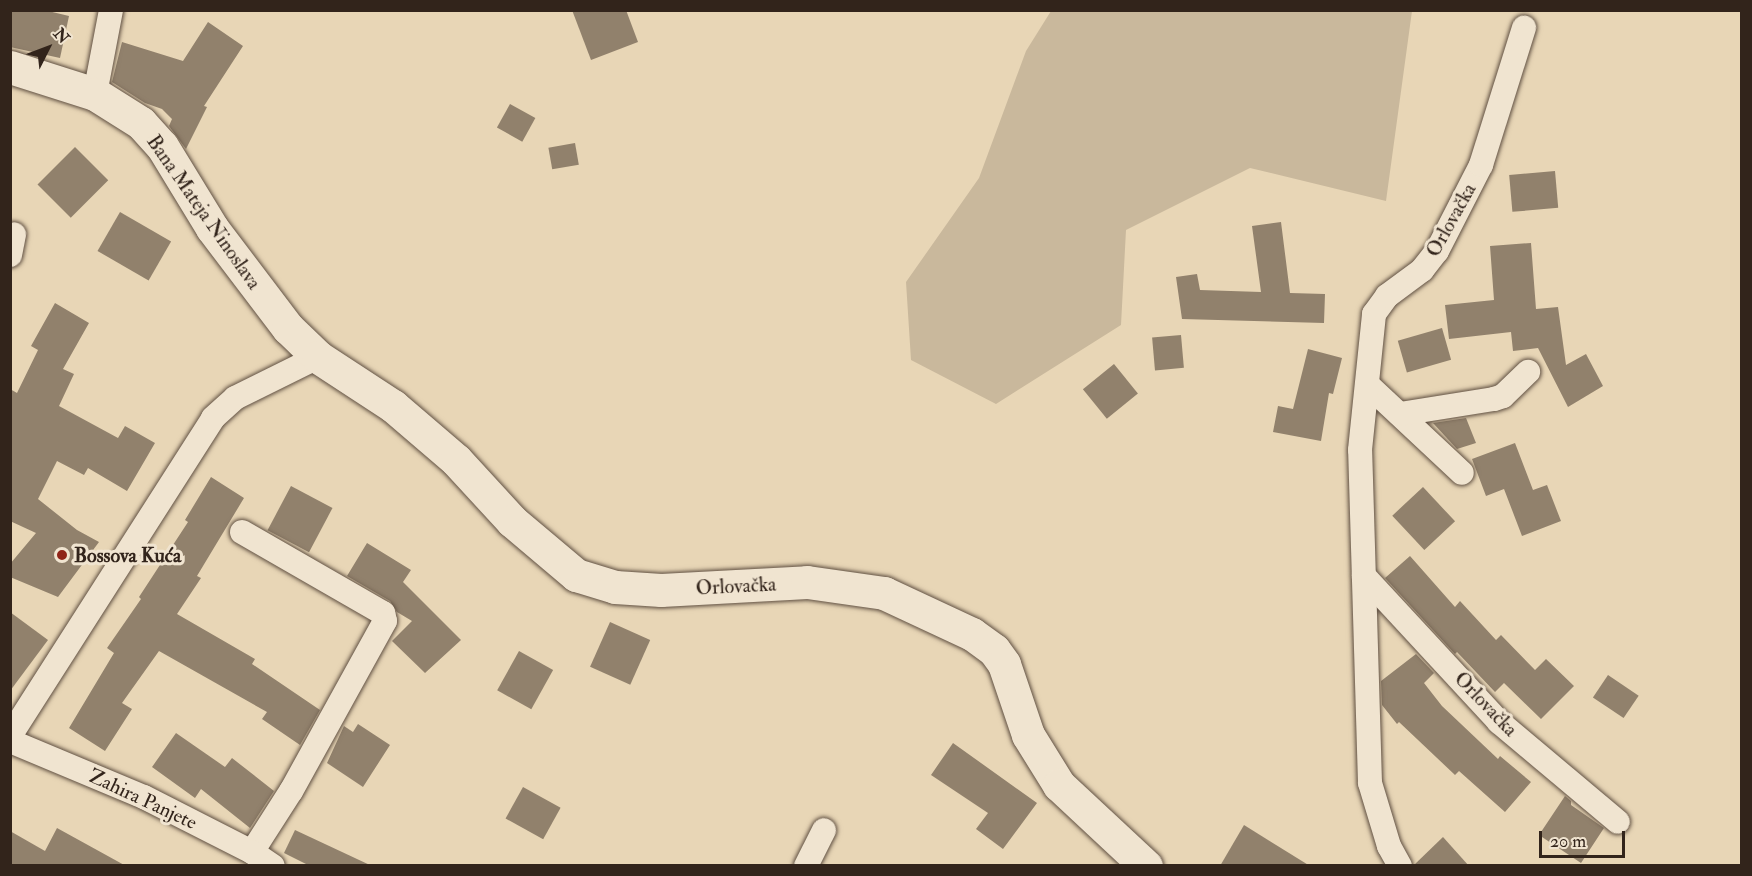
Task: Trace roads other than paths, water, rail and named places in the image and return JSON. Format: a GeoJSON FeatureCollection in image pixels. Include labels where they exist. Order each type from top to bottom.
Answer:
{"type":"FeatureCollection","features":[{"type":"Feature","properties":{"kind":"street"},"geometry":{"type":"LineString","coordinates":[[95,94],[111,10]]}},
{"type":"Feature","properties":{"kind":"street","name":"Orlovačka"},"geometry":{"type":"LineString","coordinates":[[1400,866],[1389,846],[1370,783],[1360,450],[1369,386],[1374,314],[1387,296],[1422,270],[1437,251],[1481,165],[1524,28]]}},
{"type":"Feature","properties":{"kind":"street","name":"Bana Mateja Ninoslava"},"geometry":{"type":"LineString","coordinates":[[10,67],[95,94],[141,123],[162,146],[212,228],[288,328]]}},
{"type":"Feature","properties":{"kind":"street","name":"Orlovačka"},"geometry":{"type":"LineString","coordinates":[[288,328],[318,357],[393,406],[456,460],[512,521],[576,575],[615,587],[661,590],[807,582],[884,593],[972,634],[994,650],[1004,664],[1028,735],[1059,785],[1146,866]]}},
{"type":"Feature","properties":{"kind":"street"},"geometry":{"type":"LineString","coordinates":[[10,736],[213,418],[235,398],[318,357]]}},
{"type":"Feature","properties":{"kind":"street"},"geometry":{"type":"LineString","coordinates":[[1400,414],[1494,399],[1503,396],[1528,372]]}},
{"type":"Feature","properties":{"kind":"street"},"geometry":{"type":"LineString","coordinates":[[1369,386],[1462,473]]}},
{"type":"Feature","properties":{"kind":"street"},"geometry":{"type":"LineString","coordinates":[[242,532],[383,613],[385,621],[291,791],[252,852]]}},
{"type":"Feature","properties":{"kind":"street","name":"Orlovačka"},"geometry":{"type":"LineString","coordinates":[[1364,576],[1499,722],[1618,822]]}},
{"type":"Feature","properties":{"kind":"street","name":"Zahira Panjete"},"geometry":{"type":"LineString","coordinates":[[10,741],[144,797],[252,852],[273,866]]}},
{"type":"Feature","properties":{"kind":"street"},"geometry":{"type":"LineString","coordinates":[[807,866],[825,830]]}},
{"type":"Feature","properties":{"kind":"place","name":"Bossova Kuća"},"geometry":{"type":"Point","coordinates":[62,555]}}]}
